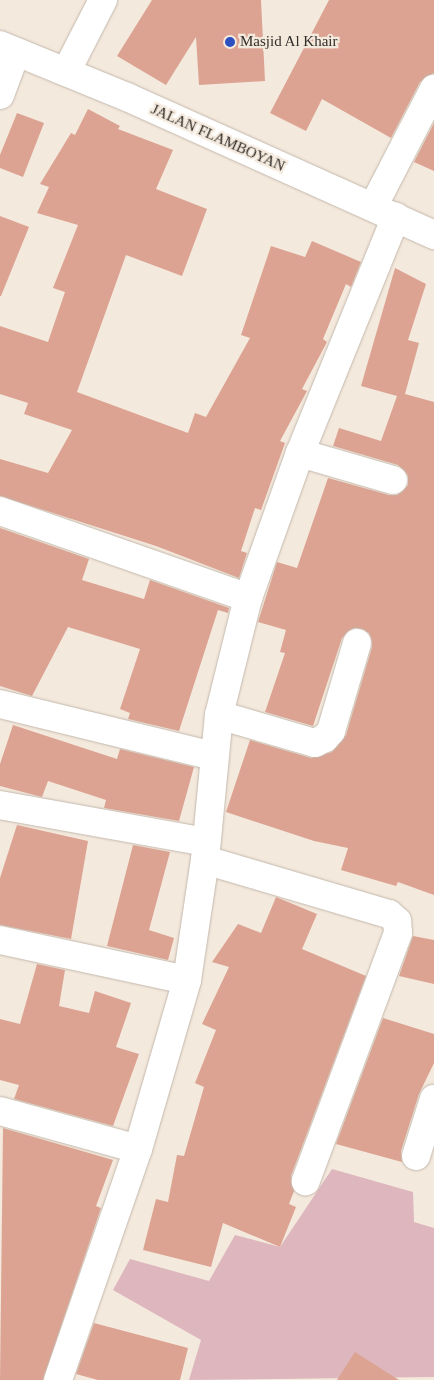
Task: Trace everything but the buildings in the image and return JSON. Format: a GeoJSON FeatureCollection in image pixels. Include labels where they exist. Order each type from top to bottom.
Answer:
{"type":"FeatureCollection","features":[{"type":"Feature","properties":{"kind":"street"},"geometry":{"type":"LineString","coordinates":[[66,72],[103,0]]}},
{"type":"Feature","properties":{"kind":"street"},"geometry":{"type":"LineString","coordinates":[[0,95],[8,48]]}},
{"type":"Feature","properties":{"kind":"street","name":"JALAN FLAMBOYAN"},"geometry":{"type":"LineString","coordinates":[[8,48],[385,211],[434,235]]}},
{"type":"Feature","properties":{"kind":"street"},"geometry":{"type":"LineString","coordinates":[[58,1380],[138,1149],[187,980],[205,851],[220,715],[248,598],[385,211],[434,89]]}},
{"type":"Feature","properties":{"kind":"street"},"geometry":{"type":"LineString","coordinates":[[300,452],[393,480]]}},
{"type":"Feature","properties":{"kind":"street"},"geometry":{"type":"LineString","coordinates":[[0,511],[248,598]]}},
{"type":"Feature","properties":{"kind":"street"},"geometry":{"type":"LineString","coordinates":[[220,715],[316,743],[331,732],[357,643]]}},
{"type":"Feature","properties":{"kind":"street"},"geometry":{"type":"LineString","coordinates":[[0,704],[214,756]]}},
{"type":"Feature","properties":{"kind":"street"},"geometry":{"type":"LineString","coordinates":[[0,805],[205,851],[389,914],[397,921],[398,934],[306,1181]]}},
{"type":"Feature","properties":{"kind":"street"},"geometry":{"type":"LineString","coordinates":[[0,940],[187,980]]}},
{"type":"Feature","properties":{"kind":"street"},"geometry":{"type":"LineString","coordinates":[[416,1156],[434,1099]]}},
{"type":"Feature","properties":{"kind":"street"},"geometry":{"type":"LineString","coordinates":[[0,1111],[138,1149]]}},
{"type":"Feature","properties":{"kind":"shaded area"},"geometry":{"type":"Polygon","coordinates":[[[332,1169],[413,1192],[414,1222],[434,1228],[434,1377],[189,1380],[201,1340],[113,1290],[130,1259],[209,1281],[235,1235],[280,1247],[332,1169]]]}},
{"type":"Feature","properties":{"kind":"place","name":"Masjid Al Khair"},"geometry":{"type":"Point","coordinates":[230,42]}}]}
